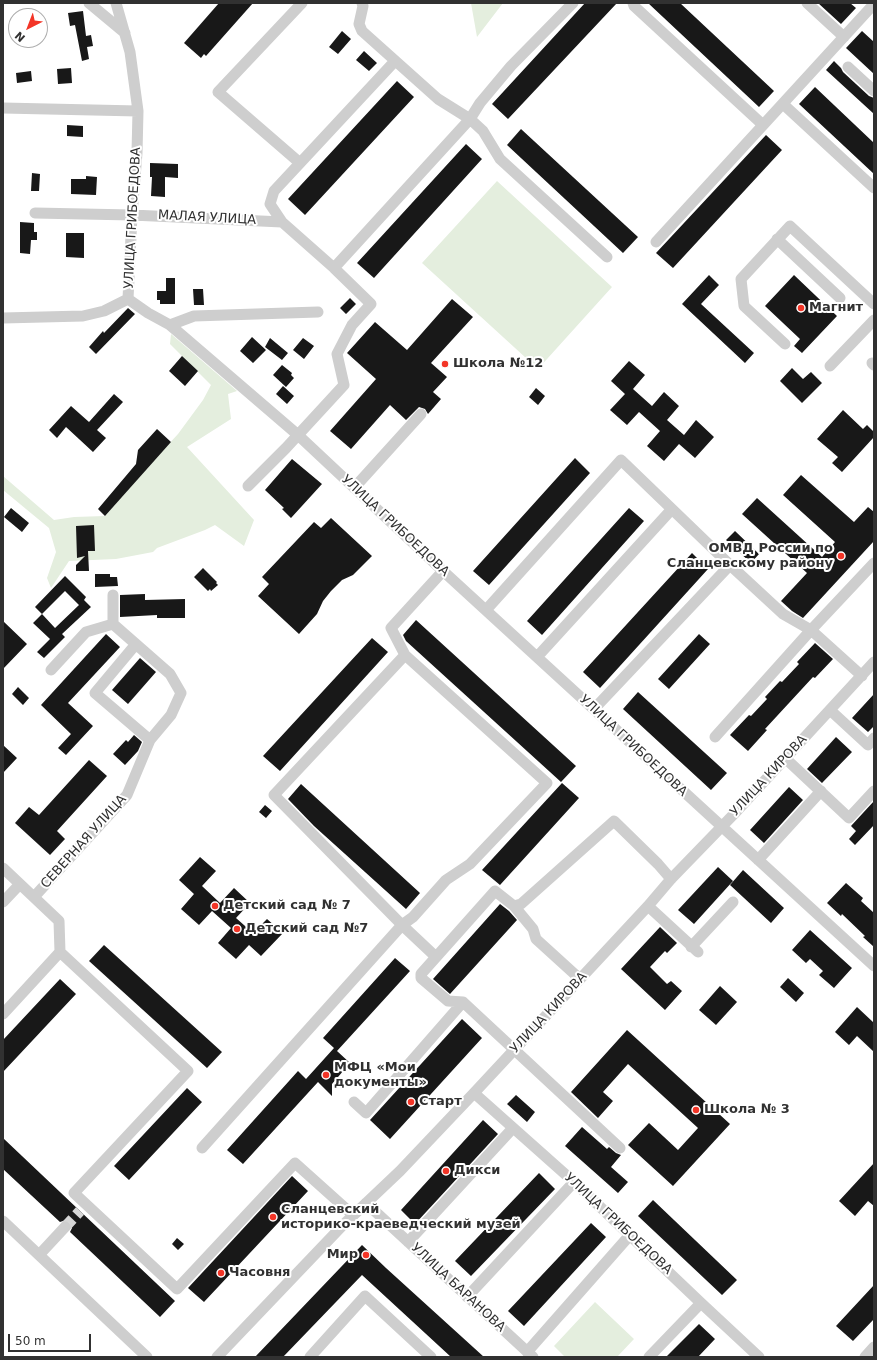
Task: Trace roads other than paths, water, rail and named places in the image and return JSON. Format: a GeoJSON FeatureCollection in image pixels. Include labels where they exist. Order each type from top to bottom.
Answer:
{"type":"FeatureCollection","features":[{"type":"Feature","properties":{"kind":"street"},"geometry":{"type":"LineString","coordinates":[[89,3],[125,33]]}},
{"type":"Feature","properties":{"kind":"street","name":"УЛИЦА ГРИБОЕДОВА"},"geometry":{"type":"LineString","coordinates":[[116,3],[125,33],[134,76],[138,111],[138,153],[132,215],[128,299],[148,313],[170,325],[298,436],[721,827],[874,966]]}},
{"type":"Feature","properties":{"kind":"street"},"geometry":{"type":"LineString","coordinates":[[300,163],[218,92],[302,3]]}},
{"type":"Feature","properties":{"kind":"street"},"geometry":{"type":"LineString","coordinates":[[362,3],[363,6],[359,24],[362,31],[438,99],[470,119],[483,131],[500,159],[607,257]]}},
{"type":"Feature","properties":{"kind":"street"},"geometry":{"type":"LineString","coordinates":[[334,268],[470,119],[480,103],[511,66],[573,3]]}},
{"type":"Feature","properties":{"kind":"street"},"geometry":{"type":"LineString","coordinates":[[633,3],[634,6],[763,125]]}},
{"type":"Feature","properties":{"kind":"street"},"geometry":{"type":"LineString","coordinates":[[807,3],[844,37]]}},
{"type":"Feature","properties":{"kind":"street"},"geometry":{"type":"LineString","coordinates":[[656,242],[874,4]]}},
{"type":"Feature","properties":{"kind":"street"},"geometry":{"type":"LineString","coordinates":[[248,486],[298,436],[344,385],[337,354],[352,325],[371,304],[334,268],[282,222],[270,204],[274,191],[395,61]]}},
{"type":"Feature","properties":{"kind":"street"},"geometry":{"type":"LineString","coordinates":[[848,67],[874,91]]}},
{"type":"Feature","properties":{"kind":"street"},"geometry":{"type":"LineString","coordinates":[[783,104],[874,188]]}},
{"type":"Feature","properties":{"kind":"street"},"geometry":{"type":"LineString","coordinates":[[3,108],[138,111]]}},
{"type":"Feature","properties":{"kind":"street","name":"МАЛАЯ УЛИЦА"},"geometry":{"type":"LineString","coordinates":[[35,214],[132,215],[282,222]]}},
{"type":"Feature","properties":{"kind":"street"},"geometry":{"type":"LineString","coordinates":[[785,344],[744,306],[741,279],[790,226],[874,304]]}},
{"type":"Feature","properties":{"kind":"street"},"geometry":{"type":"LineString","coordinates":[[777,239],[840,298]]}},
{"type":"Feature","properties":{"kind":"street"},"geometry":{"type":"LineString","coordinates":[[3,318],[83,316],[104,311],[128,299]]}},
{"type":"Feature","properties":{"kind":"street"},"geometry":{"type":"LineString","coordinates":[[170,325],[194,316],[318,312]]}},
{"type":"Feature","properties":{"kind":"street"},"geometry":{"type":"LineString","coordinates":[[830,366],[874,320]]}},
{"type":"Feature","properties":{"kind":"street"},"geometry":{"type":"LineString","coordinates":[[354,488],[421,414]]}},
{"type":"Feature","properties":{"kind":"street"},"geometry":{"type":"LineString","coordinates":[[486,610],[622,460],[730,565],[783,614],[811,630],[862,676]]}},
{"type":"Feature","properties":{"kind":"street"},"geometry":{"type":"LineString","coordinates":[[537,657],[672,509]]}},
{"type":"Feature","properties":{"kind":"street"},"geometry":{"type":"LineString","coordinates":[[715,737],[811,630],[874,563]]}},
{"type":"Feature","properties":{"kind":"street"},"geometry":{"type":"LineString","coordinates":[[594,709],[730,565]]}},
{"type":"Feature","properties":{"kind":"street"},"geometry":{"type":"LineString","coordinates":[[202,1148],[402,925],[413,917],[446,880],[470,864],[547,783],[405,655],[391,628],[443,571]]}},
{"type":"Feature","properties":{"kind":"street"},"geometry":{"type":"LineString","coordinates":[[51,670],[86,632],[113,624],[113,595]]}},
{"type":"Feature","properties":{"kind":"street","name":"СЕВЕРНАЯ УЛИЦА"},"geometry":{"type":"LineString","coordinates":[[34,898],[127,795],[150,740],[171,715],[180,694],[170,674],[113,624]]}},
{"type":"Feature","properties":{"kind":"street"},"geometry":{"type":"LineString","coordinates":[[136,644],[95,693],[150,740]]}},
{"type":"Feature","properties":{"kind":"street"},"geometry":{"type":"LineString","coordinates":[[405,655],[274,795],[402,925],[436,956]]}},
{"type":"Feature","properties":{"kind":"street","name":"УЛИЦА КИРОВА"},"geometry":{"type":"LineString","coordinates":[[217,1357],[353,1215],[400,1171],[474,1093],[874,662]]}},
{"type":"Feature","properties":{"kind":"street"},"geometry":{"type":"LineString","coordinates":[[830,710],[872,745]]}},
{"type":"Feature","properties":{"kind":"street"},"geometry":{"type":"LineString","coordinates":[[785,758],[849,818],[874,791]]}},
{"type":"Feature","properties":{"kind":"street"},"geometry":{"type":"LineString","coordinates":[[758,860],[821,792]]}},
{"type":"Feature","properties":{"kind":"street"},"geometry":{"type":"LineString","coordinates":[[514,906],[521,904],[614,821],[658,864],[671,879]]}},
{"type":"Feature","properties":{"kind":"street"},"geometry":{"type":"LineString","coordinates":[[3,868],[59,921],[60,952],[3,1014]]}},
{"type":"Feature","properties":{"kind":"street"},"geometry":{"type":"LineString","coordinates":[[3,902],[20,884]]}},
{"type":"Feature","properties":{"kind":"street"},"geometry":{"type":"LineString","coordinates":[[580,979],[536,939],[533,929],[514,906],[495,891],[421,974],[421,978],[448,1001],[463,1002],[620,1148]]}},
{"type":"Feature","properties":{"kind":"street"},"geometry":{"type":"LineString","coordinates":[[648,906],[695,950],[733,902]]}},
{"type":"Feature","properties":{"kind":"street"},"geometry":{"type":"LineString","coordinates":[[60,952],[188,1070],[74,1193],[84,1208],[177,1289],[295,1163],[331,1192],[353,1215]]}},
{"type":"Feature","properties":{"kind":"street"},"geometry":{"type":"LineString","coordinates":[[354,1102],[366,1113],[463,1002]]}},
{"type":"Feature","properties":{"kind":"street","name":"УЛИЦА ГРИБОЕДОВА"},"geometry":{"type":"LineString","coordinates":[[474,1093],[574,1182],[760,1357]]}},
{"type":"Feature","properties":{"kind":"street"},"geometry":{"type":"LineString","coordinates":[[408,1242],[513,1128]]}},
{"type":"Feature","properties":{"kind":"street"},"geometry":{"type":"LineString","coordinates":[[467,1297],[574,1182]]}},
{"type":"Feature","properties":{"kind":"street","name":"УЛИЦА БАРАНОВА"},"geometry":{"type":"LineString","coordinates":[[366,1203],[530,1354]]}},
{"type":"Feature","properties":{"kind":"street"},"geometry":{"type":"LineString","coordinates":[[3,1222],[147,1357]]}},
{"type":"Feature","properties":{"kind":"street"},"geometry":{"type":"LineString","coordinates":[[39,1255],[65,1227]]}},
{"type":"Feature","properties":{"kind":"street"},"geometry":{"type":"LineString","coordinates":[[530,1354],[630,1235]]}},
{"type":"Feature","properties":{"kind":"street"},"geometry":{"type":"LineString","coordinates":[[310,1357],[365,1296],[431,1357]]}},
{"type":"Feature","properties":{"kind":"street"},"geometry":{"type":"LineString","coordinates":[[648,1357],[701,1303]]}},
{"type":"Feature","properties":{"kind":"street"},"geometry":{"type":"LineString","coordinates":[[865,1357],[874,1347]]}},
{"type":"Feature","properties":{"kind":"tunnel"},"geometry":{"type":"LineString","coordinates":[[65,1227],[80,1211]]}},
{"type":"Feature","properties":{"kind":"place","name":"Магнит"},"geometry":{"type":"Point","coordinates":[801,308]}},
{"type":"Feature","properties":{"kind":"place","name":"Школа №12"},"geometry":{"type":"Point","coordinates":[445,364]}},
{"type":"Feature","properties":{"kind":"place","name":"ОМВД России по Сланцевскому району"},"geometry":{"type":"Point","coordinates":[841,556]}},
{"type":"Feature","properties":{"kind":"place","name":"Детский сад № 7"},"geometry":{"type":"Point","coordinates":[215,906]}},
{"type":"Feature","properties":{"kind":"place","name":"Детский сад №7"},"geometry":{"type":"Point","coordinates":[237,929]}},
{"type":"Feature","properties":{"kind":"place","name":"МФЦ «Мои документы»"},"geometry":{"type":"Point","coordinates":[326,1075]}},
{"type":"Feature","properties":{"kind":"place","name":"Старт"},"geometry":{"type":"Point","coordinates":[411,1102]}},
{"type":"Feature","properties":{"kind":"place","name":"Школа № 3"},"geometry":{"type":"Point","coordinates":[696,1110]}},
{"type":"Feature","properties":{"kind":"place","name":"Дикси"},"geometry":{"type":"Point","coordinates":[446,1171]}},
{"type":"Feature","properties":{"kind":"place","name":"Сланцевский историко-краеведческий музей"},"geometry":{"type":"Point","coordinates":[273,1217]}},
{"type":"Feature","properties":{"kind":"place","name":"Мир"},"geometry":{"type":"Point","coordinates":[366,1255]}},
{"type":"Feature","properties":{"kind":"place","name":"Часовня"},"geometry":{"type":"Point","coordinates":[221,1273]}}]}
